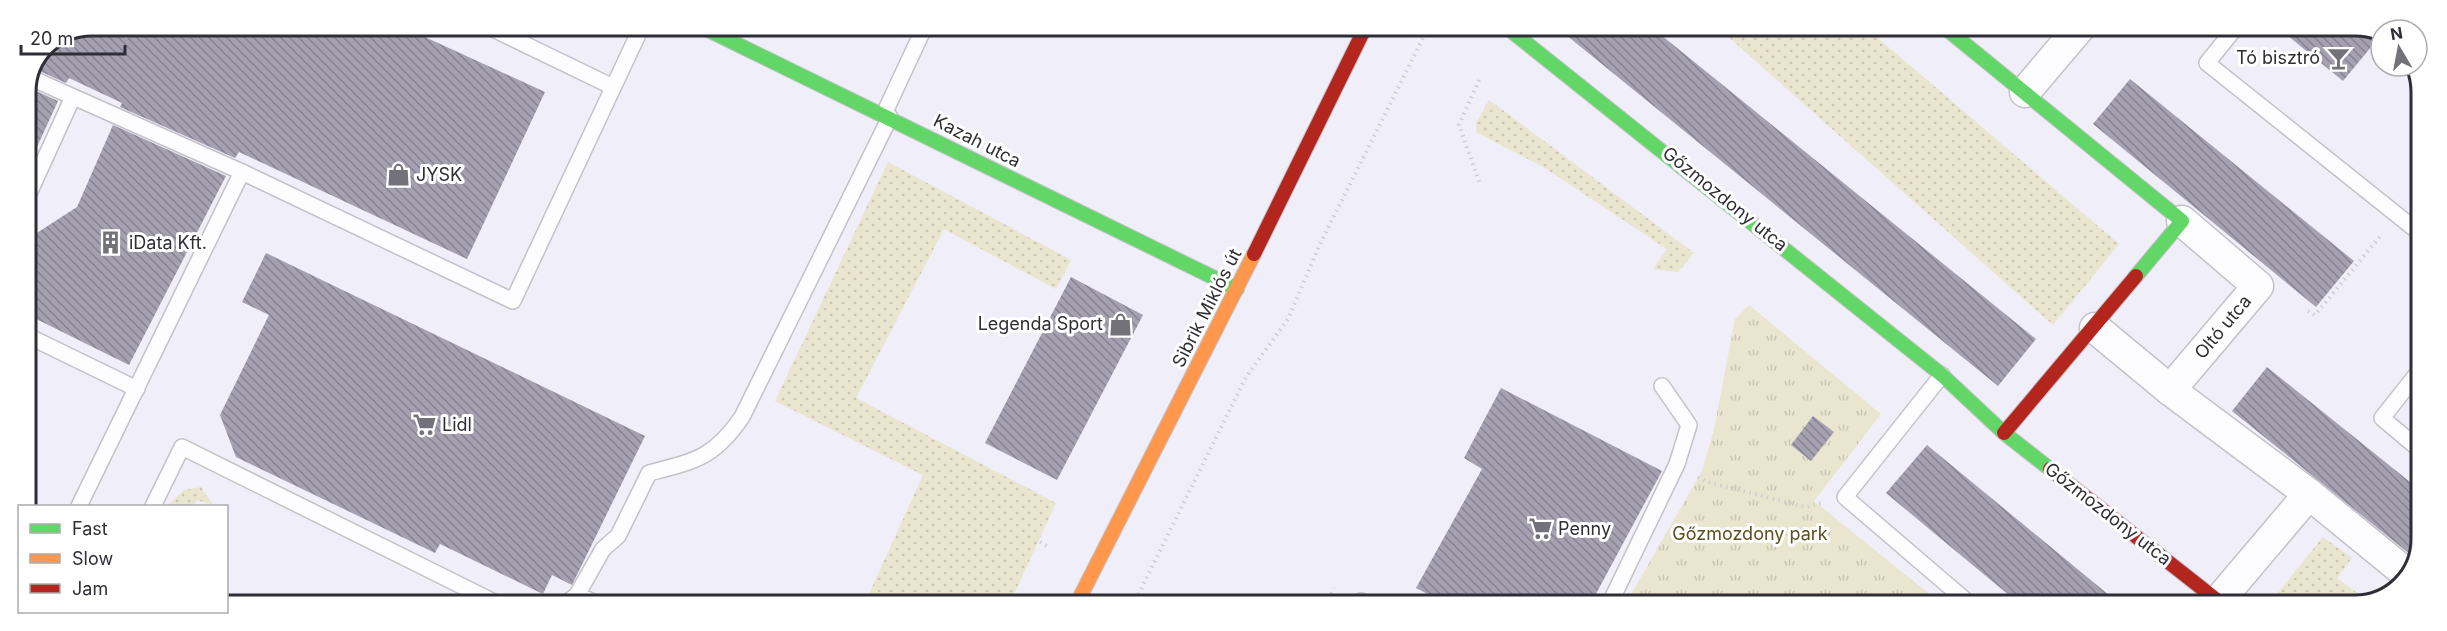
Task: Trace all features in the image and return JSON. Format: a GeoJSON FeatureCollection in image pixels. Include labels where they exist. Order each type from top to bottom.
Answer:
{"type":"FeatureCollection","features":[{"type":"Feature","properties":{"kind":"street","name":"Kazah utca"},"geometry":{"type":"LineString","coordinates":[[721,36],[887,115],[1237,289]]}},
{"type":"Feature","properties":{"kind":"street","name":"Sibrik Miklós út"},"geometry":{"type":"LineString","coordinates":[[1081,595],[1237,289],[1361,36]]}},
{"type":"Feature","properties":{"kind":"street","name":"Gőzmozdony utca"},"geometry":{"type":"LineString","coordinates":[[1518,36],[1942,375],[2004,433],[2206,595]]}},
{"type":"Feature","properties":{"kind":"street","name":"Oltó utca"},"geometry":{"type":"LineString","coordinates":[[1955,36],[2258,286],[2170,390]]}},
{"type":"Feature","properties":{"kind":"street"},"geometry":{"type":"LineString","coordinates":[[2025,92],[2072,36]]}},
{"type":"Feature","properties":{"kind":"street"},"geometry":{"type":"LineString","coordinates":[[2004,433],[2095,328],[2182,221]]}},
{"type":"Feature","properties":{"kind":"street"},"geometry":{"type":"LineString","coordinates":[[2095,328],[2170,390],[2309,494],[2402,570]]}},
{"type":"Feature","properties":{"kind":"street"},"geometry":{"type":"LineString","coordinates":[[2223,595],[2309,494]]}},
{"type":"Feature","properties":{"kind":"lane"},"geometry":{"type":"LineString","coordinates":[[508,36],[613,87]]}},
{"type":"Feature","properties":{"kind":"lane"},"geometry":{"type":"LineString","coordinates":[[37,81],[242,172],[513,301],[637,36]]}},
{"type":"Feature","properties":{"kind":"lane"},"geometry":{"type":"LineString","coordinates":[[574,595],[603,549],[618,536],[649,473],[704,456],[718,448],[742,417],[887,115],[921,36]]}},
{"type":"Feature","properties":{"kind":"lane"},"geometry":{"type":"LineString","coordinates":[[2229,36],[2207,63],[2411,226]]}},
{"type":"Feature","properties":{"kind":"lane"},"geometry":{"type":"LineString","coordinates":[[36,178],[73,97]]}},
{"type":"Feature","properties":{"kind":"lane"},"geometry":{"type":"LineString","coordinates":[[80,505],[242,172]]}},
{"type":"Feature","properties":{"kind":"lane"},"geometry":{"type":"LineString","coordinates":[[36,340],[137,389]]}},
{"type":"Feature","properties":{"kind":"lane"},"geometry":{"type":"LineString","coordinates":[[1942,375],[1845,497],[1959,595]]}},
{"type":"Feature","properties":{"kind":"lane"},"geometry":{"type":"LineString","coordinates":[[2411,381],[2382,418],[2411,442]]}},
{"type":"Feature","properties":{"kind":"lane"},"geometry":{"type":"LineString","coordinates":[[1614,595],[1677,464],[1689,424],[1662,386]]}},
{"type":"Feature","properties":{"kind":"lane"},"geometry":{"type":"LineString","coordinates":[[154,505],[182,447],[480,595]]}},
{"type":"Feature","properties":{"kind":"path"},"geometry":{"type":"LineString","coordinates":[[1138,595],[1246,377],[1288,319],[1320,244],[1424,36]]}},
{"type":"Feature","properties":{"kind":"path"},"geometry":{"type":"LineString","coordinates":[[1479,80],[1459,125],[1480,184]]}},
{"type":"Feature","properties":{"kind":"path"},"geometry":{"type":"LineString","coordinates":[[2308,311],[2315,315],[2397,216]]}},
{"type":"Feature","properties":{"kind":"path"},"geometry":{"type":"LineString","coordinates":[[1677,464],[1707,482],[1806,507],[1845,497]]}},
{"type":"Feature","properties":{"kind":"path"},"geometry":{"type":"LineString","coordinates":[[1040,542],[1049,547]]}},
{"type":"Feature","properties":{"kind":"path"},"geometry":{"type":"LineString","coordinates":[[1331,595],[1334,588]]}},
{"type":"Feature","properties":{"kind":"green space"},"geometry":{"type":"Polygon","coordinates":[[[1727,36],[1876,36],[2119,244],[2053,325],[1727,36]]]}},
{"type":"Feature","properties":{"kind":"green space"},"geometry":{"type":"Polygon","coordinates":[[[1489,100],[1694,253],[1678,272],[1653,269],[1667,249],[1545,168],[1476,132],[1476,123],[1489,100]]]}},
{"type":"Feature","properties":{"kind":"green space"},"geometry":{"type":"Polygon","coordinates":[[[888,162],[1071,260],[1056,289],[944,229],[856,398],[1056,503],[1014,595],[869,595],[923,475],[775,401],[888,162]]]}},
{"type":"Feature","properties":{"kind":"green space","name":"Gőzmozdony park"},"geometry":{"type":"Polygon","coordinates":[[[1749,305],[1881,414],[1814,501],[1931,595],[1631,595],[1702,471],[1714,430],[1735,319],[1749,305]]]}},
{"type":"Feature","properties":{"kind":"green space"},"geometry":{"type":"Polygon","coordinates":[[[201,487],[213,505],[197,500],[194,505],[168,505],[184,490],[201,487]]]}},
{"type":"Feature","properties":{"kind":"green space"},"geometry":{"type":"Polygon","coordinates":[[[2323,537],[2352,558],[2337,578],[2360,595],[2276,595],[2323,537]]]}},
{"type":"Feature","properties":{"kind":"building","name":"JYSK"},"geometry":{"type":"Polygon","coordinates":[[[423,36],[545,92],[467,259],[239,152],[235,158],[120,107],[122,103],[69,78],[66,83],[40,71],[52,52],[61,45],[81,37],[423,36]]]}},
{"type":"Feature","properties":{"kind":"building"},"geometry":{"type":"Polygon","coordinates":[[[1567,36],[1662,36],[2036,339],[1998,386],[1567,36]]]}},
{"type":"Feature","properties":{"kind":"building","name":"Tó bisztró"},"geometry":{"type":"Polygon","coordinates":[[[2288,36],[2366,37],[2369,38],[2369,50],[2343,81],[2288,36]]]}},
{"type":"Feature","properties":{"kind":"building"},"geometry":{"type":"Polygon","coordinates":[[[2130,79],[2354,261],[2316,307],[2093,124],[2130,79]]]}},
{"type":"Feature","properties":{"kind":"building"},"geometry":{"type":"Polygon","coordinates":[[[36,91],[58,101],[36,149],[36,91]]]}},
{"type":"Feature","properties":{"kind":"building","name":"iData Kft."},"geometry":{"type":"Polygon","coordinates":[[[113,125],[226,176],[129,365],[36,319],[36,234],[77,207],[113,125]]]}},
{"type":"Feature","properties":{"kind":"building","name":"Lidl"},"geometry":{"type":"Polygon","coordinates":[[[266,253],[645,436],[572,585],[552,575],[543,594],[440,544],[435,553],[236,457],[220,415],[269,315],[242,302],[266,253]]]}},
{"type":"Feature","properties":{"kind":"building"},"geometry":{"type":"Polygon","coordinates":[[[1071,277],[1143,315],[1057,480],[985,443],[1071,277]]]}},
{"type":"Feature","properties":{"kind":"building"},"geometry":{"type":"Polygon","coordinates":[[[2267,367],[2411,483],[2409,553],[2232,411],[2267,367]]]}},
{"type":"Feature","properties":{"kind":"building","name":"Penny"},"geometry":{"type":"Polygon","coordinates":[[[1501,388],[1662,471],[1595,595],[1430,595],[1416,588],[1482,469],[1464,458],[1501,388]]]}},
{"type":"Feature","properties":{"kind":"building"},"geometry":{"type":"Polygon","coordinates":[[[1813,416],[1834,432],[1811,461],[1791,445],[1813,416]]]}},
{"type":"Feature","properties":{"kind":"building"},"geometry":{"type":"Polygon","coordinates":[[[1927,445],[2109,595],[2009,595],[1886,493],[1927,445]]]}},
{"type":"Feature","properties":{"kind":"traffic: fast"},"geometry":{"type":"LineString","coordinates":[[720,36],[1237,289]]}},
{"type":"Feature","properties":{"kind":"traffic: fast"},"geometry":{"type":"LineString","coordinates":[[1518,36],[1942,375],[2004,433],[2050,469]]}},
{"type":"Feature","properties":{"kind":"traffic: fast"},"geometry":{"type":"LineString","coordinates":[[1955,36],[2182,221],[2136,276]]}},
{"type":"Feature","properties":{"kind":"traffic: slow"},"geometry":{"type":"LineString","coordinates":[[1081,595],[1254,254]]}},
{"type":"Feature","properties":{"kind":"traffic: jam"},"geometry":{"type":"LineString","coordinates":[[1254,254],[1361,36]]}},
{"type":"Feature","properties":{"kind":"traffic: jam"},"geometry":{"type":"LineString","coordinates":[[2004,433],[2136,276]]}},
{"type":"Feature","properties":{"kind":"traffic: jam"},"geometry":{"type":"LineString","coordinates":[[2050,469],[2210,595]]}},
{"type":"Feature","properties":{"kind":"place","name":"Tó bisztró"},"geometry":{"type":"Point","coordinates":[2338,58]}},
{"type":"Feature","properties":{"kind":"place","name":"JYSK"},"geometry":{"type":"Point","coordinates":[398,175]}},
{"type":"Feature","properties":{"kind":"place","name":"iData Kft."},"geometry":{"type":"Point","coordinates":[111,243]}},
{"type":"Feature","properties":{"kind":"place","name":"Legenda Sport"},"geometry":{"type":"Point","coordinates":[1121,324]}},
{"type":"Feature","properties":{"kind":"place","name":"Lidl"},"geometry":{"type":"Point","coordinates":[424,425]}},
{"type":"Feature","properties":{"kind":"place","name":"Penny"},"geometry":{"type":"Point","coordinates":[1540,529]}}]}
